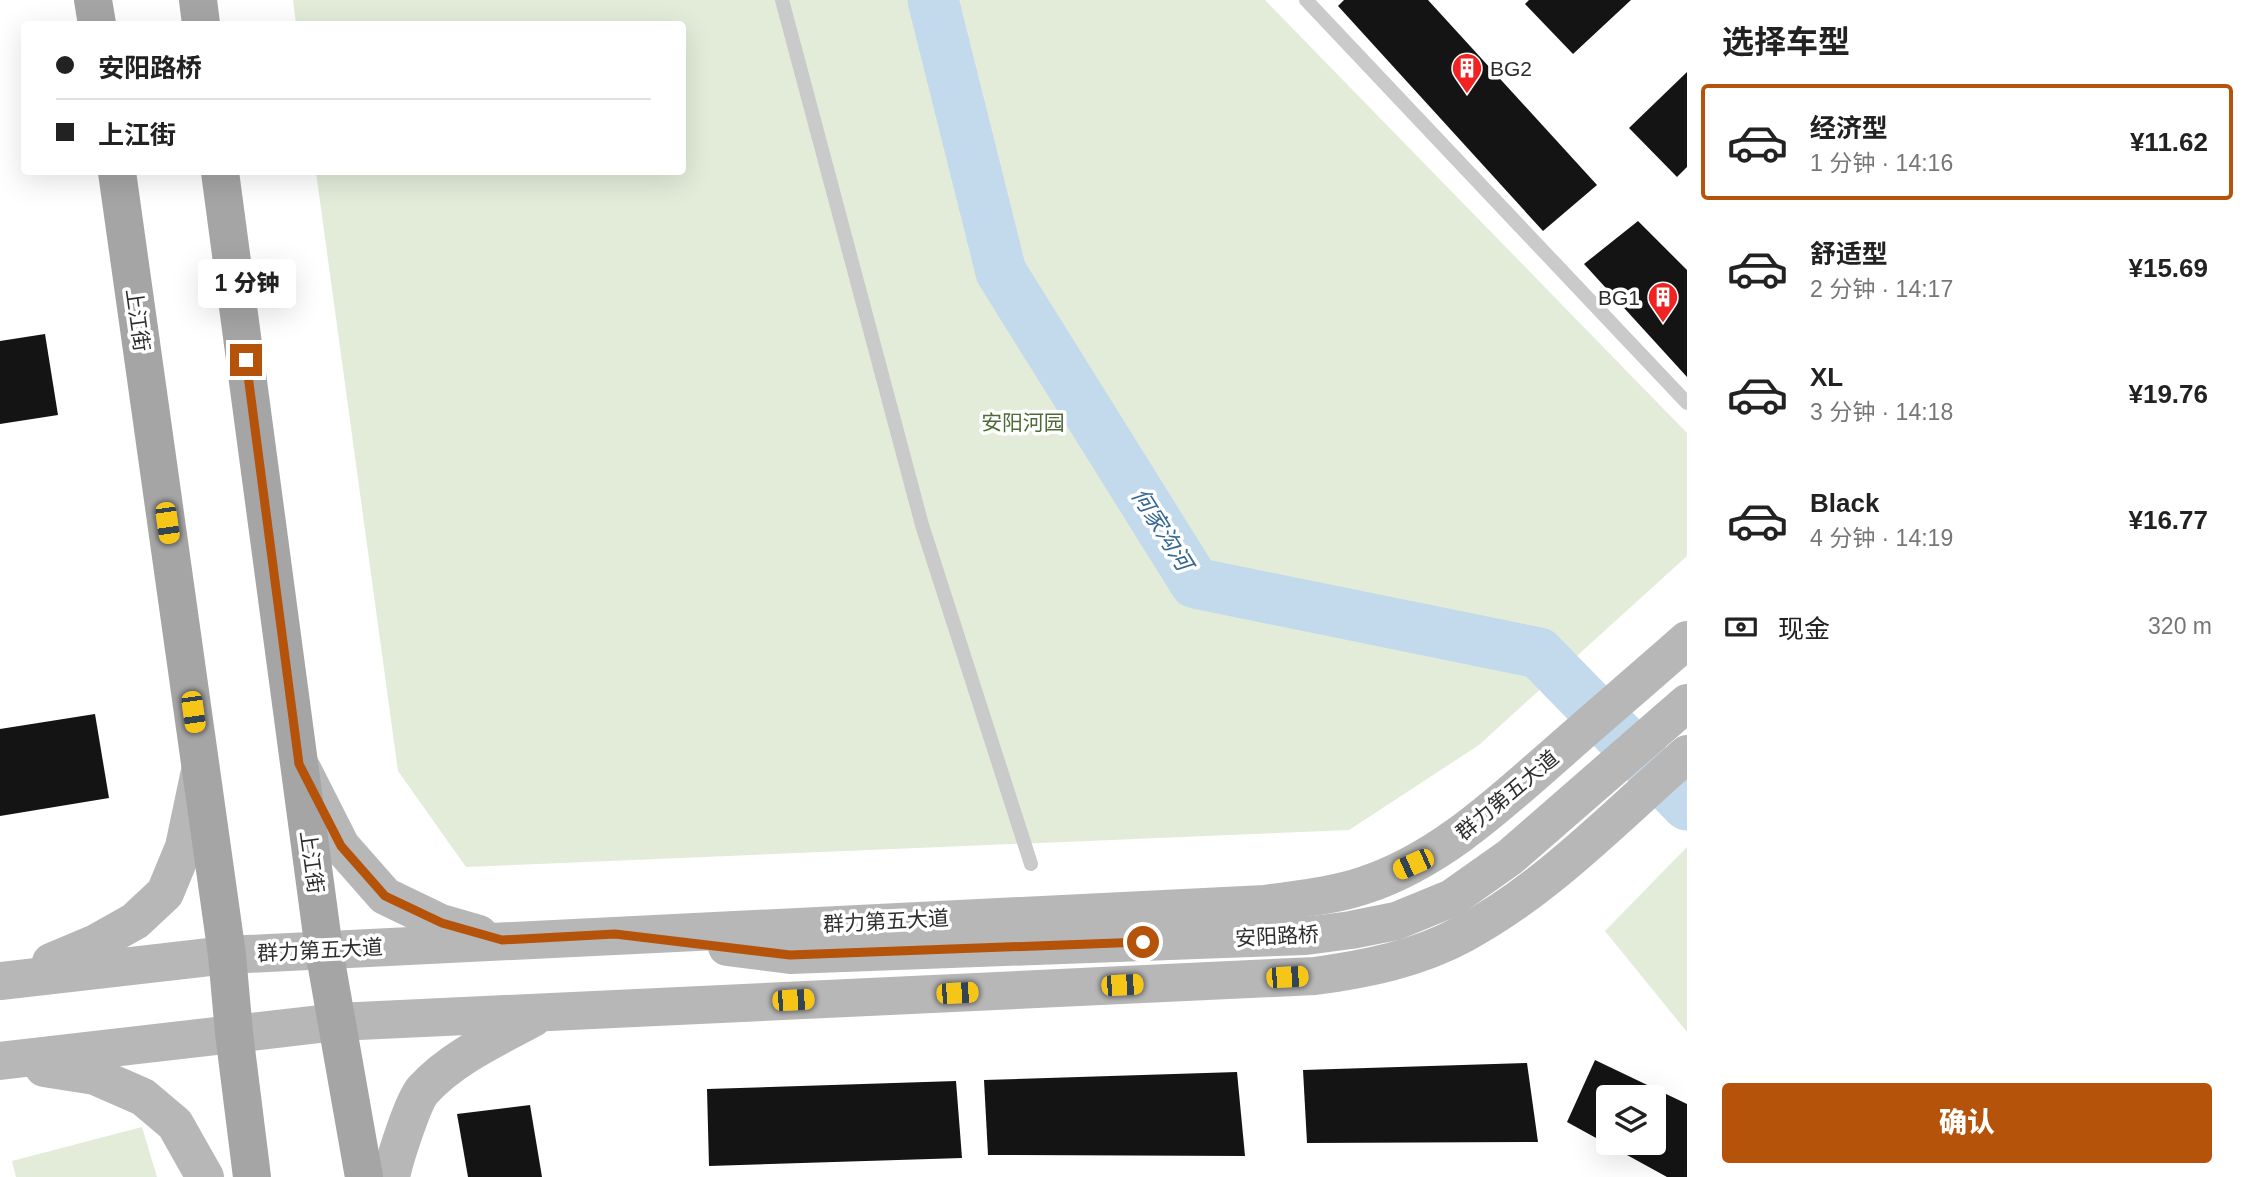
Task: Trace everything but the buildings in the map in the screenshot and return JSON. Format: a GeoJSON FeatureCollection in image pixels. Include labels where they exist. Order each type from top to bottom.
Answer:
{"type":"FeatureCollection","features":[{"type":"Feature","properties":{"kind":"main road"},"geometry":{"type":"LineString","coordinates":[[93,0],[96,21]]}},
{"type":"Feature","properties":{"kind":"main road"},"geometry":{"type":"LineString","coordinates":[[198,0],[201,21]]}},
{"type":"Feature","properties":{"kind":"main road","name":"上江街"},"geometry":{"type":"LineString","coordinates":[[117,175],[227,955],[252,1177]]}},
{"type":"Feature","properties":{"kind":"main road","name":"上江街"},"geometry":{"type":"LineString","coordinates":[[220,175],[324,950],[364,1177]]}},
{"type":"Feature","properties":{"kind":"main road","name":"群力第五大道"},"geometry":{"type":"LineString","coordinates":[[3,981],[227,955],[1265,904],[1320,896],[1366,885],[1413,864],[1450,842],[1499,804],[1687,640]]}},
{"type":"Feature","properties":{"kind":"main road","name":"安阳路桥"},"geometry":{"type":"LineString","coordinates":[[615,934],[790,955],[1306,936],[1352,930],[1396,920],[1452,898],[1510,857],[1687,703]]}},
{"type":"Feature","properties":{"kind":"main road"},"geometry":{"type":"LineString","coordinates":[[0,1062],[337,1022],[1315,976],[1370,969],[1429,950],[1462,934],[1509,905],[1551,873],[1687,754]]}},
{"type":"Feature","properties":{"kind":"main road"},"geometry":{"type":"LineString","coordinates":[[299,764],[341,846],[385,896],[442,923],[502,940]]}},
{"type":"Feature","properties":{"kind":"main road"},"geometry":{"type":"LineString","coordinates":[[3,981],[96,943],[135,920],[165,892],[184,847],[201,766]]}},
{"type":"Feature","properties":{"kind":"main road"},"geometry":{"type":"LineString","coordinates":[[391,1177],[394,1160],[422,1091],[471,1050],[545,1012]]}},
{"type":"Feature","properties":{"kind":"main road"},"geometry":{"type":"LineString","coordinates":[[0,1062],[95,1076],[142,1097],[175,1124],[205,1177]]}},
{"type":"Feature","properties":{"kind":"lane"},"geometry":{"type":"LineString","coordinates":[[782,0],[922,525],[1031,864]]}},
{"type":"Feature","properties":{"kind":"lane"},"geometry":{"type":"LineString","coordinates":[[1306,0],[1687,403]]}},
{"type":"Feature","properties":{"kind":"green space","name":"安阳河园"},"geometry":{"type":"Polygon","coordinates":[[[293,0],[1265,0],[1687,433],[1687,556],[1479,745],[1349,830],[466,867],[398,771],[316,175],[686,175],[686,21],[296,21],[293,0]]]}},
{"type":"Feature","properties":{"kind":"green space"},"geometry":{"type":"Polygon","coordinates":[[[1687,847],[1687,1032],[1605,931],[1687,847]]]}},
{"type":"Feature","properties":{"kind":"green space"},"geometry":{"type":"Polygon","coordinates":[[[142,1127],[157,1177],[16,1177],[12,1161],[142,1127]]]}},
{"type":"Feature","properties":{"kind":"waterway","name":"何家沟河"},"geometry":{"type":"LineString","coordinates":[[933,0],[1001,272],[1195,583],[1539,653],[1687,805]]}},
{"type":"Feature","properties":{"kind":"place","name":"BG2"},"geometry":{"type":"Point","coordinates":[1467,95]}},
{"type":"Feature","properties":{"kind":"place","name":"BG1"},"geometry":{"type":"Point","coordinates":[1663,324]}},
{"type":"Feature","properties":{"kind":"route"},"geometry":{"type":"LineString","coordinates":[[246,360],[299,764],[341,846],[385,896],[442,923],[502,940],[615,934],[790,955],[1143,942]]}}]}
